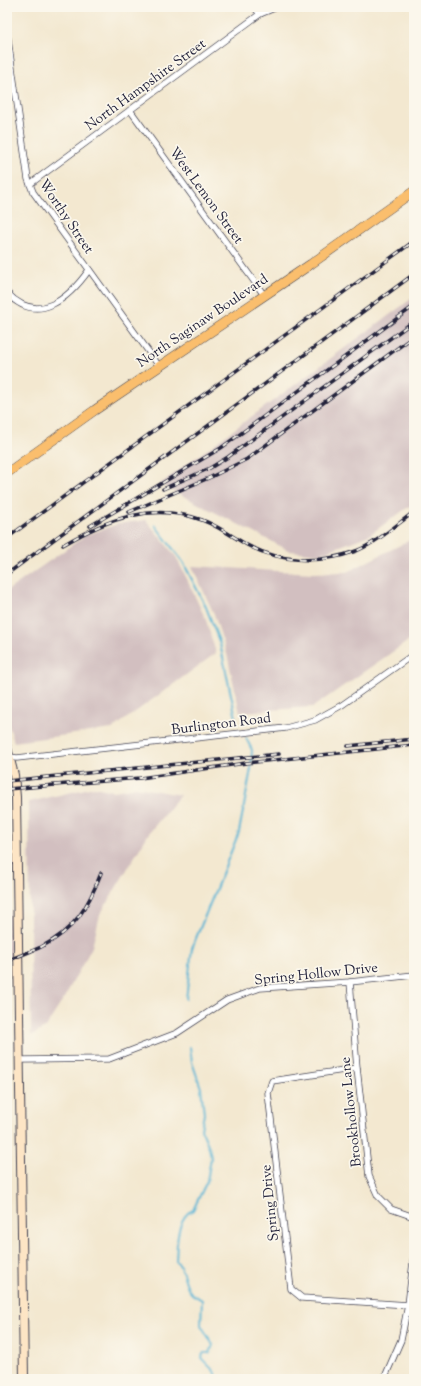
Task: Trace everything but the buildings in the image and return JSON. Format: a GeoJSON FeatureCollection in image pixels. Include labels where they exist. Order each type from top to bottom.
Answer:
{"type":"FeatureCollection","features":[{"type":"Feature","properties":{"kind":"main road","name":"North Saginaw Boulevard"},"geometry":{"type":"LineString","coordinates":[[7,473],[159,366],[414,192]]}},
{"type":"Feature","properties":{"kind":"main road"},"geometry":{"type":"LineString","coordinates":[[7,748],[15,780],[16,797],[24,1379]]}},
{"type":"Feature","properties":{"kind":"street"},"geometry":{"type":"LineString","coordinates":[[254,7],[260,14]]}},
{"type":"Feature","properties":{"kind":"street","name":"North Hampshire Street"},"geometry":{"type":"LineString","coordinates":[[30,184],[260,14],[277,7]]}},
{"type":"Feature","properties":{"kind":"street","name":"Worthy Street"},"geometry":{"type":"LineString","coordinates":[[7,33],[30,184],[38,200],[159,366]]}},
{"type":"Feature","properties":{"kind":"street","name":"West Lemon Street"},"geometry":{"type":"LineString","coordinates":[[130,110],[264,295]]}},
{"type":"Feature","properties":{"kind":"street"},"geometry":{"type":"LineString","coordinates":[[7,293],[22,305],[46,308],[75,289],[89,270]]}},
{"type":"Feature","properties":{"kind":"street","name":"Burlington Road"},"geometry":{"type":"LineString","coordinates":[[10,757],[25,758],[293,726],[315,720],[348,702],[414,654]]}},
{"type":"Feature","properties":{"kind":"street","name":"Spring Hollow Drive"},"geometry":{"type":"LineString","coordinates":[[20,1060],[109,1059],[177,1033],[227,1000],[260,988],[350,982],[414,975]]}},
{"type":"Feature","properties":{"kind":"street","name":"Brookhollow Lane"},"geometry":{"type":"LineString","coordinates":[[350,982],[357,1068],[369,1176],[378,1196],[391,1209],[414,1217]]}},
{"type":"Feature","properties":{"kind":"street","name":"Spring Drive"},"geometry":{"type":"LineString","coordinates":[[357,1068],[272,1081],[268,1093],[291,1289],[302,1298],[408,1305]]}},
{"type":"Feature","properties":{"kind":"street"},"geometry":{"type":"LineString","coordinates":[[384,1379],[401,1340],[408,1305],[414,1254]]}},
{"type":"Feature","properties":{"kind":"shaded area"},"geometry":{"type":"Polygon","coordinates":[[[414,297],[414,503],[369,535],[320,554],[290,551],[160,484],[414,297]]]}},
{"type":"Feature","properties":{"kind":"shaded area"},"geometry":{"type":"Polygon","coordinates":[[[146,520],[176,557],[206,620],[216,653],[112,729],[14,742],[7,720],[7,591],[86,535],[118,524],[146,520]]]}},
{"type":"Feature","properties":{"kind":"shaded area"},"geometry":{"type":"Polygon","coordinates":[[[414,538],[414,637],[313,707],[240,712],[227,654],[214,614],[192,566],[313,573],[347,572],[414,538]]]}},
{"type":"Feature","properties":{"kind":"shaded area"},"geometry":{"type":"Polygon","coordinates":[[[94,787],[114,791],[136,787],[180,795],[149,833],[100,915],[92,947],[63,1000],[45,1028],[31,1036],[29,802],[94,787]]]}},
{"type":"Feature","properties":{"kind":"shaded area"},"geometry":{"type":"Polygon","coordinates":[[[9,854],[11,957],[7,959],[7,855],[9,854]]]}},
{"type":"Feature","properties":{"kind":"waterway"},"geometry":{"type":"LineString","coordinates":[[155,525],[183,562],[206,607],[220,644],[236,718]]}},
{"type":"Feature","properties":{"kind":"waterway"},"geometry":{"type":"LineString","coordinates":[[186,999],[192,948],[239,832],[251,769],[252,750],[246,738]]}},
{"type":"Feature","properties":{"kind":"waterway"},"geometry":{"type":"LineString","coordinates":[[190,1047],[192,1062],[201,1088],[204,1114],[201,1129],[209,1147],[211,1158],[207,1181],[193,1210],[187,1214],[180,1225],[177,1240],[176,1261],[181,1268],[188,1289],[193,1295],[202,1300],[201,1325],[213,1345],[210,1353],[203,1353],[202,1359],[214,1371],[217,1379]]}},
{"type":"Feature","properties":{"kind":"railway"},"geometry":{"type":"LineString","coordinates":[[7,538],[414,241]]}},
{"type":"Feature","properties":{"kind":"railway"},"geometry":{"type":"LineString","coordinates":[[7,574],[414,274]]}},
{"type":"Feature","properties":{"kind":"railway"},"geometry":{"type":"LineString","coordinates":[[90,526],[221,448],[414,306]]}},
{"type":"Feature","properties":{"kind":"railway"},"geometry":{"type":"LineString","coordinates":[[163,489],[210,468],[228,457],[414,321]]}},
{"type":"Feature","properties":{"kind":"railway"},"geometry":{"type":"LineString","coordinates":[[129,512],[211,477],[247,459],[414,336]]}},
{"type":"Feature","properties":{"kind":"railway"},"geometry":{"type":"LineString","coordinates":[[63,545],[113,521],[148,513],[165,513],[183,515],[208,522],[260,551],[287,558],[315,560],[342,555],[364,548],[379,539],[414,512]]}},
{"type":"Feature","properties":{"kind":"railway"},"geometry":{"type":"LineString","coordinates":[[348,746],[414,739]]}},
{"type":"Feature","properties":{"kind":"railway"},"geometry":{"type":"LineString","coordinates":[[7,789],[140,778],[246,763],[414,745]]}},
{"type":"Feature","properties":{"kind":"railway"},"geometry":{"type":"LineString","coordinates":[[7,781],[279,754]]}},
{"type":"Feature","properties":{"kind":"railway"},"geometry":{"type":"LineString","coordinates":[[7,961],[41,947],[63,933],[79,916],[85,907],[101,873]]}}]}
